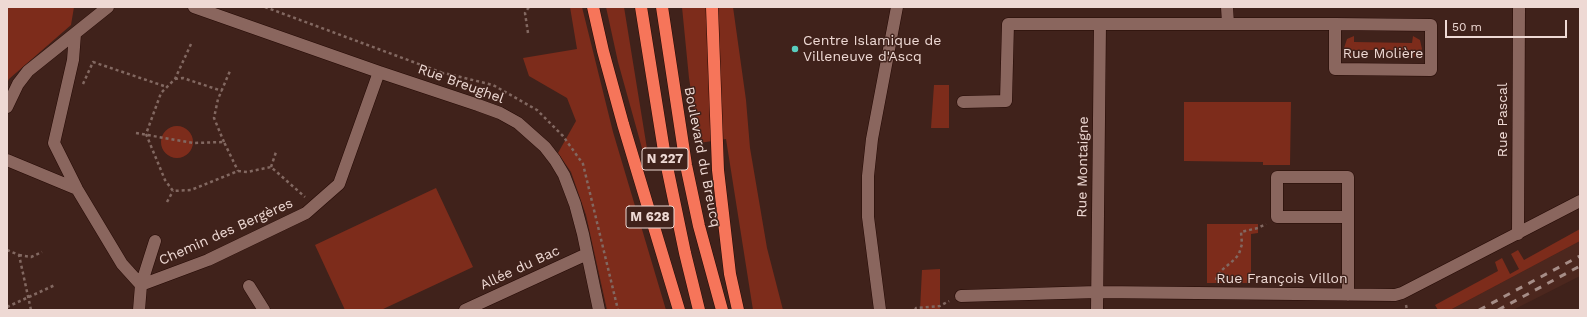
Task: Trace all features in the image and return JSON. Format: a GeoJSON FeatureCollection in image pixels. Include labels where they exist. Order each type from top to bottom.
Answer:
{"type":"FeatureCollection","features":[{"type":"Feature","properties":{"kind":"highway","name":"M 628"},"geometry":{"type":"LineString","coordinates":[[593,7],[603,51],[623,124],[679,310]]}},
{"type":"Feature","properties":{"kind":"highway","name":"N 227"},"geometry":{"type":"LineString","coordinates":[[641,7],[665,157],[683,246],[699,310]]}},
{"type":"Feature","properties":{"kind":"highway","name":"Boulevard du Breucq"},"geometry":{"type":"LineString","coordinates":[[662,7],[686,165],[699,226],[722,310]]}},
{"type":"Feature","properties":{"kind":"highway"},"geometry":{"type":"LineString","coordinates":[[712,7],[718,170],[729,268],[738,310]]}},
{"type":"Feature","properties":{"kind":"street"},"geometry":{"type":"LineString","coordinates":[[7,107],[18,84],[28,70],[108,7]]}},
{"type":"Feature","properties":{"kind":"street","name":"Rue Breughel"},"geometry":{"type":"LineString","coordinates":[[194,7],[500,113],[518,123],[545,147],[555,160],[564,176],[575,204],[599,310]]}},
{"type":"Feature","properties":{"kind":"street"},"geometry":{"type":"LineString","coordinates":[[880,310],[869,230],[868,176],[872,139],[897,7]]}},
{"type":"Feature","properties":{"kind":"street"},"geometry":{"type":"LineString","coordinates":[[1227,7],[1228,24]]}},
{"type":"Feature","properties":{"kind":"street","name":"Rue Pascal"},"geometry":{"type":"LineString","coordinates":[[1518,234],[1519,7]]}},
{"type":"Feature","properties":{"kind":"street","name":"Rue Molière"},"geometry":{"type":"LineString","coordinates":[[963,102],[1006,101],[1008,24],[1335,24],[1431,25],[1431,70],[1336,69],[1335,24]]}},
{"type":"Feature","properties":{"kind":"street","name":"Rue Montaigne"},"geometry":{"type":"LineString","coordinates":[[1097,310],[1100,24]]}},
{"type":"Feature","properties":{"kind":"street"},"geometry":{"type":"LineString","coordinates":[[75,34],[73,60],[54,143],[77,189],[122,264],[141,285]]}},
{"type":"Feature","properties":{"kind":"street","name":"Chemin des Bergères"},"geometry":{"type":"LineString","coordinates":[[141,285],[208,260],[306,213],[339,184],[379,72]]}},
{"type":"Feature","properties":{"kind":"street"},"geometry":{"type":"LineString","coordinates":[[7,160],[77,189]]}},
{"type":"Feature","properties":{"kind":"street"},"geometry":{"type":"LineString","coordinates":[[1348,217],[1277,217],[1277,177],[1348,177],[1348,217],[1348,295]]}},
{"type":"Feature","properties":{"kind":"street","name":"Rue François Villon"},"geometry":{"type":"LineString","coordinates":[[961,296],[1097,292],[1348,295],[1386,295],[1402,293],[1580,201]]}},
{"type":"Feature","properties":{"kind":"street","name":"Chemin des Bergères"},"geometry":{"type":"LineString","coordinates":[[139,310],[141,285],[155,240]]}},
{"type":"Feature","properties":{"kind":"street","name":"Allée du Bac"},"geometry":{"type":"LineString","coordinates":[[465,310],[587,254]]}},
{"type":"Feature","properties":{"kind":"street"},"geometry":{"type":"LineString","coordinates":[[249,286],[264,310]]}},
{"type":"Feature","properties":{"kind":"path"},"geometry":{"type":"LineString","coordinates":[[265,7],[272,8],[444,73]]}},
{"type":"Feature","properties":{"kind":"path"},"geometry":{"type":"LineString","coordinates":[[528,33],[525,12],[529,7]]}},
{"type":"Feature","properties":{"kind":"path"},"geometry":{"type":"LineString","coordinates":[[173,192],[165,180],[146,134],[161,93],[175,79],[191,44]]}},
{"type":"Feature","properties":{"kind":"path"},"geometry":{"type":"LineString","coordinates":[[82,87],[93,62],[131,73],[167,87]]}},
{"type":"Feature","properties":{"kind":"path"},"geometry":{"type":"LineString","coordinates":[[230,71],[218,99],[214,118],[238,171]]}},
{"type":"Feature","properties":{"kind":"path"},"geometry":{"type":"LineString","coordinates":[[175,79],[183,78],[222,91]]}},
{"type":"Feature","properties":{"kind":"path"},"geometry":{"type":"LineString","coordinates":[[136,133],[193,143],[224,142]]}},
{"type":"Feature","properties":{"kind":"path"},"geometry":{"type":"LineString","coordinates":[[271,167],[276,152]]}},
{"type":"Feature","properties":{"kind":"path"},"geometry":{"type":"LineString","coordinates":[[271,167],[314,206]]}},
{"type":"Feature","properties":{"kind":"path"},"geometry":{"type":"LineString","coordinates":[[173,192],[191,190],[238,171],[247,172],[271,167]]}},
{"type":"Feature","properties":{"kind":"path"},"geometry":{"type":"LineString","coordinates":[[168,202],[173,192]]}},
{"type":"Feature","properties":{"kind":"path"},"geometry":{"type":"LineString","coordinates":[[1216,294],[1217,277],[1222,270],[1240,254],[1242,244],[1241,232],[1258,228],[1277,217]]}},
{"type":"Feature","properties":{"kind":"path"},"geometry":{"type":"LineString","coordinates":[[7,250],[19,255],[31,257],[42,252]]}},
{"type":"Feature","properties":{"kind":"path"},"geometry":{"type":"LineString","coordinates":[[19,255],[31,310]]}},
{"type":"Feature","properties":{"kind":"path"},"geometry":{"type":"LineString","coordinates":[[7,307],[55,284]]}},
{"type":"Feature","properties":{"kind":"path"},"geometry":{"type":"LineString","coordinates":[[916,310],[916,308],[940,306],[961,296]]}},
{"type":"Feature","properties":{"kind":"shaded area"},"geometry":{"type":"Polygon","coordinates":[[[7,7],[74,7],[71,25],[9,79],[7,83],[7,7]]]}},
{"type":"Feature","properties":{"kind":"shaded area"},"geometry":{"type":"Polygon","coordinates":[[[570,7],[582,7],[613,132],[666,310],[607,310],[586,215],[571,172],[558,153],[576,121],[567,98],[529,76],[523,58],[577,49],[570,7]]]}},
{"type":"Feature","properties":{"kind":"shaded area"},"geometry":{"type":"Polygon","coordinates":[[[606,7],[624,7],[649,161],[645,159],[618,62],[606,7]]]}},
{"type":"Feature","properties":{"kind":"shaded area"},"geometry":{"type":"Polygon","coordinates":[[[682,7],[733,7],[746,100],[750,148],[767,248],[783,310],[753,310],[726,139],[699,143],[689,78],[682,7]]]}},
{"type":"Feature","properties":{"kind":"shaded area"},"geometry":{"type":"Polygon","coordinates":[[[1354,36],[1354,42],[1412,43],[1413,36],[1420,40],[1422,49],[1418,55],[1413,57],[1412,50],[1355,50],[1353,57],[1347,54],[1344,48],[1347,39],[1354,36]]]}},
{"type":"Feature","properties":{"kind":"shaded area"},"geometry":{"type":"Polygon","coordinates":[[[934,85],[949,85],[949,128],[931,128],[934,85]]]}},
{"type":"Feature","properties":{"kind":"shaded area"},"geometry":{"type":"Polygon","coordinates":[[[1184,102],[1291,102],[1290,165],[1263,165],[1263,162],[1184,161],[1184,102]]]}},
{"type":"Feature","properties":{"kind":"shaded area"},"geometry":{"type":"Polygon","coordinates":[[[177,126],[188,131],[193,142],[188,153],[177,158],[166,153],[161,142],[166,131],[177,126]]]}},
{"type":"Feature","properties":{"kind":"shaded area"},"geometry":{"type":"Polygon","coordinates":[[[436,188],[473,267],[381,310],[345,310],[315,245],[436,188]]]}},
{"type":"Feature","properties":{"kind":"shaded area"},"geometry":{"type":"Polygon","coordinates":[[[1207,224],[1258,224],[1258,233],[1251,234],[1251,283],[1207,283],[1207,224]]]}},
{"type":"Feature","properties":{"kind":"shaded area"},"geometry":{"type":"Polygon","coordinates":[[[1580,229],[1580,241],[1450,310],[1438,310],[1435,305],[1498,271],[1495,262],[1502,258],[1510,274],[1519,269],[1511,254],[1518,250],[1524,260],[1580,229]]]}},
{"type":"Feature","properties":{"kind":"shaded area"},"geometry":{"type":"Polygon","coordinates":[[[1580,241],[1580,276],[1513,310],[1450,310],[1580,241]]]}},
{"type":"Feature","properties":{"kind":"shaded area"},"geometry":{"type":"Polygon","coordinates":[[[940,269],[940,310],[920,310],[922,270],[940,269]]]}},
{"type":"Feature","properties":{"kind":"railway"},"geometry":{"type":"LineString","coordinates":[[1479,310],[1580,256]]}},
{"type":"Feature","properties":{"kind":"railway"},"geometry":{"type":"LineString","coordinates":[[1498,310],[1580,266]]}},
{"type":"Feature","properties":{"kind":"place","name":"Centre Islamique de Villeneuve d'Ascq"},"geometry":{"type":"Point","coordinates":[795,49]}}]}
